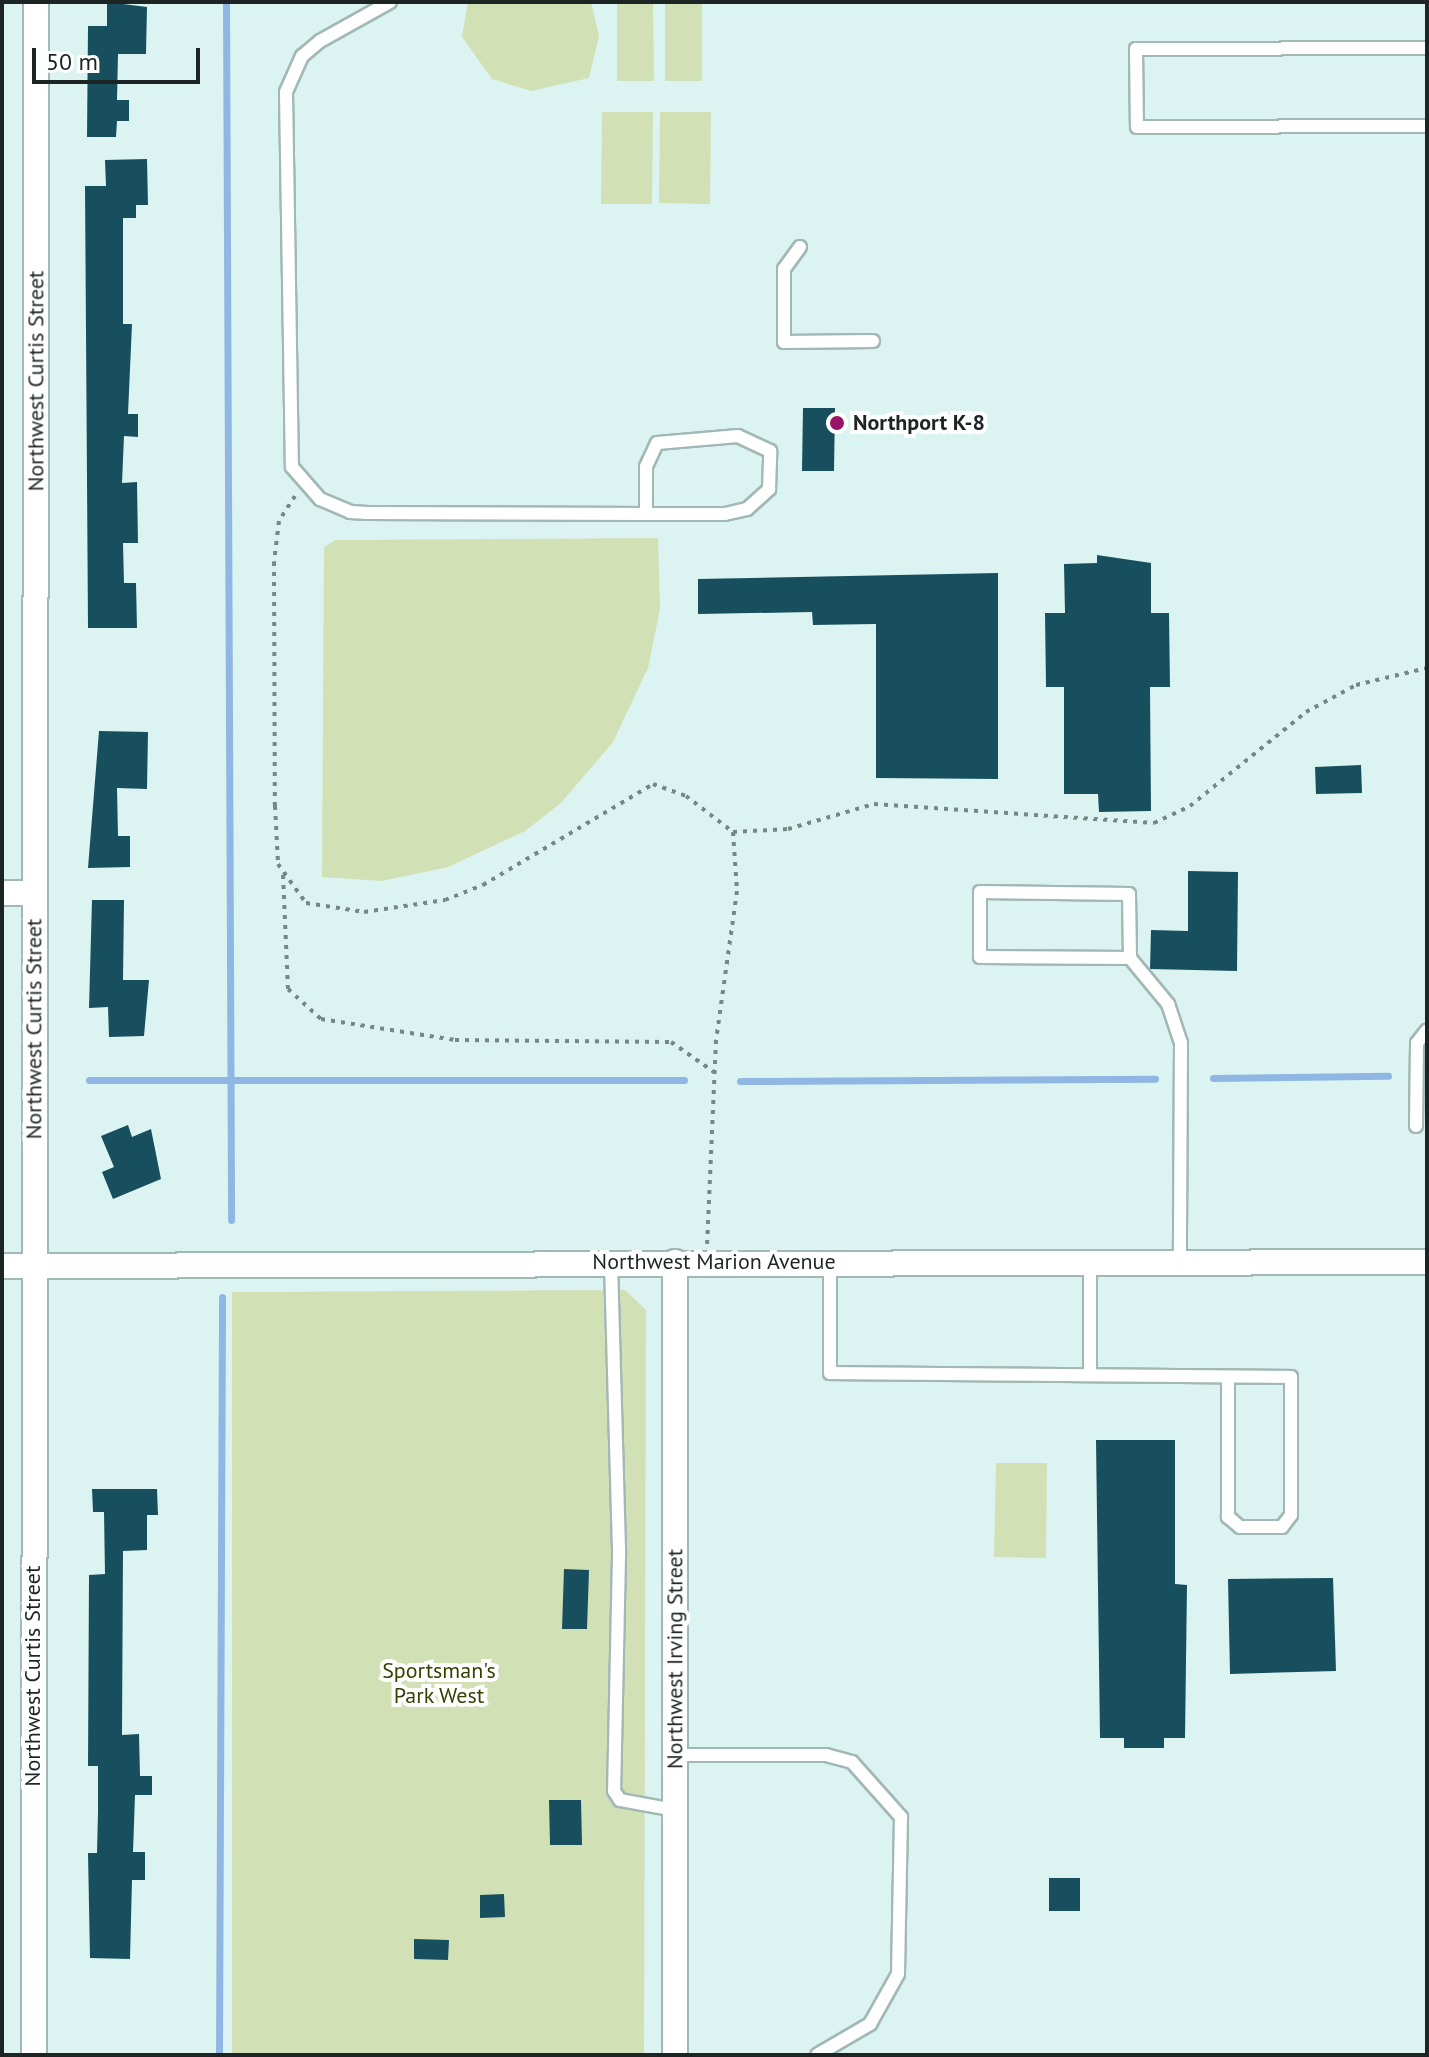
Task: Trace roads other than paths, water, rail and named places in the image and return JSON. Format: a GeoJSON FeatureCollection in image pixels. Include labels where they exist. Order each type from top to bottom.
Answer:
{"type":"FeatureCollection","features":[{"type":"Feature","properties":{"kind":"street","name":"Northwest Curtis Street"},"geometry":{"type":"LineString","coordinates":[[34,2055],[36,2]]}},
{"type":"Feature","properties":{"kind":"street"},"geometry":{"type":"LineString","coordinates":[[2,893],[34,893]]}},
{"type":"Feature","properties":{"kind":"street","name":"Northwest Irving Street"},"geometry":{"type":"LineString","coordinates":[[675,1262],[675,2055]]}},
{"type":"Feature","properties":{"kind":"street","name":"Northwest Marion Avenue"},"geometry":{"type":"LineString","coordinates":[[2,1266],[1427,1262]]}},
{"type":"Feature","properties":{"kind":"lane"},"geometry":{"type":"LineString","coordinates":[[390,2],[320,41],[302,56],[286,92],[288,450],[305,487],[350,512],[646,514],[747,509],[774,479],[770,451],[738,436],[657,443],[646,467],[646,514]]}},
{"type":"Feature","properties":{"kind":"lane"},"geometry":{"type":"LineString","coordinates":[[1427,48],[1136,49],[1137,127],[1427,126]]}},
{"type":"Feature","properties":{"kind":"lane"},"geometry":{"type":"LineString","coordinates":[[800,247],[784,269],[784,342],[873,341]]}},
{"type":"Feature","properties":{"kind":"lane"},"geometry":{"type":"LineString","coordinates":[[1130,958],[980,957],[980,892],[1129,894],[1130,958],[1168,1004],[1181,1043],[1180,1262]]}},
{"type":"Feature","properties":{"kind":"lane"},"geometry":{"type":"LineString","coordinates":[[1416,1126],[1417,1043],[1427,1030]]}},
{"type":"Feature","properties":{"kind":"lane"},"geometry":{"type":"LineString","coordinates":[[830,1262],[830,1373],[1291,1377],[1291,1515],[1282,1527],[1240,1527],[1228,1517],[1228,1377]]}},
{"type":"Feature","properties":{"kind":"lane"},"geometry":{"type":"LineString","coordinates":[[1090,1262],[1090,1375]]}},
{"type":"Feature","properties":{"kind":"lane"},"geometry":{"type":"LineString","coordinates":[[611,1263],[619,1556],[614,1791],[620,1800],[675,1810]]}},
{"type":"Feature","properties":{"kind":"lane"},"geometry":{"type":"LineString","coordinates":[[675,1755],[839,1759],[852,1762],[901,1817],[898,1974],[870,2024],[817,2055]]}},
{"type":"Feature","properties":{"kind":"waterway"},"geometry":{"type":"LineString","coordinates":[[226,2],[231,1220]]}},
{"type":"Feature","properties":{"kind":"waterway"},"geometry":{"type":"LineString","coordinates":[[1213,1078],[1388,1076]]}},
{"type":"Feature","properties":{"kind":"waterway"},"geometry":{"type":"LineString","coordinates":[[740,1081],[1155,1079]]}},
{"type":"Feature","properties":{"kind":"waterway"},"geometry":{"type":"LineString","coordinates":[[89,1080],[684,1080]]}},
{"type":"Feature","properties":{"kind":"waterway"},"geometry":{"type":"LineString","coordinates":[[219,2055],[222,1297]]}},
{"type":"Feature","properties":{"kind":"place","name":"Northport K-8"},"geometry":{"type":"Point","coordinates":[837,423]}},
{"type":"Feature","properties":{"kind":"park label","name":"Sportsman's Park West"},"geometry":{"type":"Point","coordinates":[439,1682]}}]}
